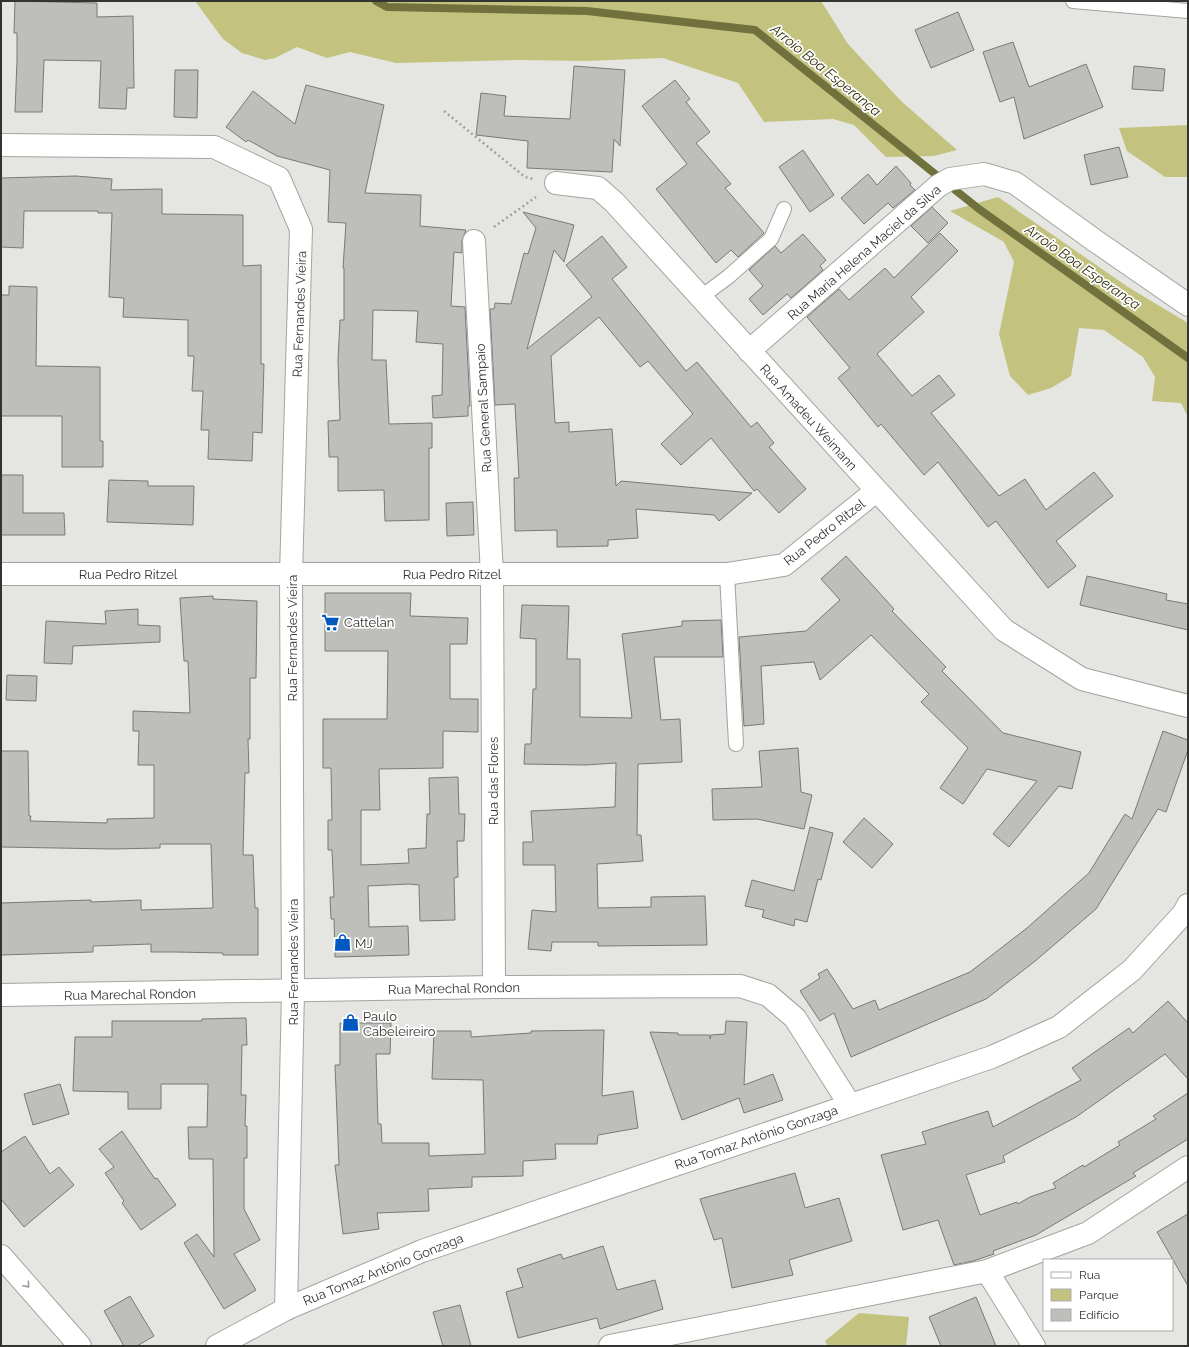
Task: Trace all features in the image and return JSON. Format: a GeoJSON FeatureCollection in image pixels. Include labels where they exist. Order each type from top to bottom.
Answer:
{"type":"FeatureCollection","features":[{"type":"Feature","properties":{"kind":"street","name":"Rua Fernandes Vieira"},"geometry":{"type":"LineString","coordinates":[[1,145],[214,147],[279,178],[301,229],[291,574],[293,992],[286,1308]]}},
{"type":"Feature","properties":{"kind":"street","name":"Rua Maria Helena Maciel da Silva"},"geometry":{"type":"LineString","coordinates":[[749,351],[944,182],[984,174],[1015,182],[1094,240],[1188,305]]}},
{"type":"Feature","properties":{"kind":"street","name":"Rua Amadeu Weimann"},"geometry":{"type":"LineString","coordinates":[[556,183],[598,188],[614,202],[1004,630],[1082,679],[1188,706]]}},
{"type":"Feature","properties":{"kind":"street","name":"Rua General Sampaio"},"geometry":{"type":"LineString","coordinates":[[474,241],[492,574]]}},
{"type":"Feature","properties":{"kind":"street","name":"Rua Pedro Ritzel"},"geometry":{"type":"LineString","coordinates":[[1,574],[727,574],[784,565],[876,491]]}},
{"type":"Feature","properties":{"kind":"street","name":"Rua das Flores"},"geometry":{"type":"LineString","coordinates":[[492,574],[494,988]]}},
{"type":"Feature","properties":{"kind":"street","name":"Rua Tomaz Antônio Gonzaga"},"geometry":{"type":"LineString","coordinates":[[286,1308],[422,1251],[992,1057],[1059,1027],[1132,970],[1184,912],[1188,905]]}},
{"type":"Feature","properties":{"kind":"street","name":"Rua Marechal Rondon"},"geometry":{"type":"LineString","coordinates":[[1,995],[740,986],[768,995],[795,1018],[850,1105]]}},
{"type":"Feature","properties":{"kind":"street"},"geometry":{"type":"LineString","coordinates":[[610,1346],[987,1271],[1088,1233],[1188,1167]]}},
{"type":"Feature","properties":{"kind":"street"},"geometry":{"type":"LineString","coordinates":[[1,1256],[80,1346]]}},
{"type":"Feature","properties":{"kind":"street"},"geometry":{"type":"LineString","coordinates":[[987,1271],[1034,1346]]}},
{"type":"Feature","properties":{"kind":"street"},"geometry":{"type":"LineString","coordinates":[[217,1346],[286,1308]]}},
{"type":"Feature","properties":{"kind":"lane"},"geometry":{"type":"LineString","coordinates":[[1073,1],[1188,11]]}},
{"type":"Feature","properties":{"kind":"lane"},"geometry":{"type":"LineString","coordinates":[[701,298],[728,277],[771,238],[784,209]]}},
{"type":"Feature","properties":{"kind":"lane"},"geometry":{"type":"LineString","coordinates":[[727,574],[736,744]]}},
{"type":"Feature","properties":{"kind":"path"},"geometry":{"type":"LineString","coordinates":[[444,111],[525,177],[556,183]]}},
{"type":"Feature","properties":{"kind":"path"},"geometry":{"type":"LineString","coordinates":[[474,241],[556,183]]}},
{"type":"Feature","properties":{"kind":"green space"},"geometry":{"type":"Polygon","coordinates":[[[195,1],[821,1],[848,44],[901,101],[957,150],[934,156],[886,157],[854,125],[833,119],[764,122],[738,83],[663,58],[585,61],[519,60],[396,63],[350,52],[327,58],[297,47],[275,58],[265,60],[242,53],[223,39],[195,1]]]}},
{"type":"Feature","properties":{"kind":"green space"},"geometry":{"type":"Polygon","coordinates":[[[1188,125],[1188,177],[1165,177],[1127,151],[1119,128],[1188,125]]]}},
{"type":"Feature","properties":{"kind":"green space"},"geometry":{"type":"Polygon","coordinates":[[[998,197],[1128,287],[1188,323],[1188,417],[1181,403],[1152,401],[1155,377],[1143,357],[1104,330],[1079,328],[1071,376],[1051,388],[1028,395],[1010,376],[999,334],[1014,262],[1004,242],[950,211],[998,197]]]}},
{"type":"Feature","properties":{"kind":"green space"},"geometry":{"type":"Polygon","coordinates":[[[859,1313],[909,1317],[906,1346],[828,1346],[825,1341],[859,1313]]]}},
{"type":"Feature","properties":{"kind":"building"},"geometry":{"type":"Polygon","coordinates":[[[15,1],[97,3],[97,17],[133,16],[134,88],[127,88],[126,109],[99,108],[101,61],[44,60],[42,112],[15,112],[17,33],[14,33],[15,1]]]}},
{"type":"Feature","properties":{"kind":"building"},"geometry":{"type":"Polygon","coordinates":[[[958,12],[974,50],[931,68],[915,30],[958,12]]]}},
{"type":"Feature","properties":{"kind":"building"},"geometry":{"type":"Polygon","coordinates":[[[1013,42],[1029,87],[1086,64],[1103,107],[1024,139],[1014,97],[1000,102],[983,52],[1013,42]]]}},
{"type":"Feature","properties":{"kind":"building"},"geometry":{"type":"Polygon","coordinates":[[[574,66],[625,70],[620,146],[614,139],[612,172],[527,168],[528,141],[476,135],[481,93],[506,96],[504,116],[570,119],[574,66]]]}},
{"type":"Feature","properties":{"kind":"building"},"geometry":{"type":"Polygon","coordinates":[[[1134,66],[1165,69],[1163,91],[1132,89],[1134,66]]]}},
{"type":"Feature","properties":{"kind":"building"},"geometry":{"type":"Polygon","coordinates":[[[175,70],[198,70],[197,118],[174,117],[175,70]]]}},
{"type":"Feature","properties":{"kind":"building"},"geometry":{"type":"Polygon","coordinates":[[[675,80],[690,99],[686,102],[710,132],[696,143],[731,184],[725,188],[764,233],[738,257],[731,250],[716,263],[656,189],[687,164],[642,106],[675,80]]]}},
{"type":"Feature","properties":{"kind":"building"},"geometry":{"type":"Polygon","coordinates":[[[306,85],[384,105],[365,193],[421,195],[420,226],[466,230],[462,241],[462,253],[454,252],[451,306],[465,307],[470,406],[468,406],[468,416],[433,418],[432,396],[442,395],[443,344],[416,342],[418,311],[373,310],[372,360],[386,360],[389,424],[432,423],[432,448],[429,448],[429,520],[385,521],[384,490],[338,491],[338,457],[329,457],[328,421],[340,420],[338,361],[340,320],[344,320],[343,268],[346,223],[328,222],[330,170],[277,156],[248,140],[246,142],[226,127],[253,91],[295,124],[306,85]]]}},
{"type":"Feature","properties":{"kind":"building"},"geometry":{"type":"Polygon","coordinates":[[[1119,147],[1128,177],[1091,185],[1084,155],[1119,147]]]}},
{"type":"Feature","properties":{"kind":"building"},"geometry":{"type":"Polygon","coordinates":[[[803,150],[834,195],[810,212],[779,167],[803,150]]]}},
{"type":"Feature","properties":{"kind":"building"},"geometry":{"type":"Polygon","coordinates":[[[896,166],[911,183],[910,185],[915,190],[893,208],[888,203],[864,224],[841,198],[868,174],[877,185],[896,166]]]}},
{"type":"Feature","properties":{"kind":"building"},"geometry":{"type":"Polygon","coordinates":[[[76,176],[112,179],[111,190],[162,189],[162,214],[243,215],[243,266],[261,265],[261,364],[264,364],[262,433],[253,432],[252,461],[208,459],[209,430],[201,430],[203,391],[192,391],[194,356],[188,356],[188,320],[123,317],[124,298],[109,297],[112,213],[98,213],[98,211],[24,211],[23,248],[1,247],[1,178],[76,176]]]}},
{"type":"Feature","properties":{"kind":"building"},"geometry":{"type":"Polygon","coordinates":[[[932,207],[948,223],[928,243],[911,226],[932,207]]]}},
{"type":"Feature","properties":{"kind":"building"},"geometry":{"type":"Polygon","coordinates":[[[523,212],[574,225],[564,262],[554,250],[527,349],[592,297],[566,265],[602,236],[627,267],[612,279],[686,371],[697,362],[751,427],[757,422],[774,443],[769,447],[806,489],[779,513],[757,489],[754,491],[711,438],[681,465],[661,444],[693,414],[648,361],[640,367],[599,317],[551,356],[555,423],[569,422],[569,432],[612,429],[616,486],[621,481],[752,493],[719,521],[714,515],[636,509],[638,538],[608,540],[608,546],[557,547],[557,530],[515,531],[514,478],[519,478],[515,404],[495,405],[490,309],[494,309],[495,303],[511,304],[524,253],[528,254],[536,228],[523,212]]]}},
{"type":"Feature","properties":{"kind":"building"},"geometry":{"type":"Polygon","coordinates":[[[940,233],[958,251],[911,297],[924,312],[877,354],[912,396],[939,375],[955,395],[931,413],[999,496],[1025,479],[1046,510],[1094,472],[1113,496],[1056,541],[1076,566],[1048,588],[996,521],[988,527],[938,462],[924,475],[881,424],[878,427],[838,378],[850,368],[807,317],[839,289],[849,300],[885,268],[894,278],[940,233]]]}},
{"type":"Feature","properties":{"kind":"building"},"geometry":{"type":"Polygon","coordinates":[[[803,234],[826,260],[820,266],[823,270],[791,298],[787,294],[763,315],[749,299],[763,286],[749,270],[775,246],[781,253],[803,234]]]}},
{"type":"Feature","properties":{"kind":"building"},"geometry":{"type":"Polygon","coordinates":[[[9,286],[37,287],[36,366],[100,367],[100,441],[103,441],[103,467],[62,467],[62,416],[1,416],[1,295],[9,295],[9,286]]]}},
{"type":"Feature","properties":{"kind":"building"},"geometry":{"type":"Polygon","coordinates":[[[1,475],[23,475],[23,513],[64,513],[65,535],[1,535],[1,475]]]}},
{"type":"Feature","properties":{"kind":"building"},"geometry":{"type":"Polygon","coordinates":[[[109,480],[148,481],[148,486],[194,486],[193,525],[107,522],[109,480]]]}},
{"type":"Feature","properties":{"kind":"building"},"geometry":{"type":"Polygon","coordinates":[[[473,502],[474,535],[447,536],[446,503],[473,502]]]}},
{"type":"Feature","properties":{"kind":"building"},"geometry":{"type":"Polygon","coordinates":[[[846,556],[894,609],[892,611],[946,667],[942,671],[1003,733],[1081,752],[1072,789],[1059,786],[1009,847],[993,834],[1037,781],[987,769],[963,804],[940,788],[968,748],[921,702],[929,694],[871,635],[820,680],[814,662],[761,666],[764,724],[744,726],[739,637],[806,631],[840,600],[821,579],[846,556]]]}},
{"type":"Feature","properties":{"kind":"building"},"geometry":{"type":"Polygon","coordinates":[[[1087,576],[1167,594],[1166,600],[1188,604],[1188,630],[1080,605],[1087,576]]]}},
{"type":"Feature","properties":{"kind":"building"},"geometry":{"type":"Polygon","coordinates":[[[325,593],[411,593],[410,616],[468,618],[467,644],[450,644],[450,699],[478,699],[478,732],[443,731],[443,768],[379,769],[380,810],[361,810],[361,865],[409,863],[408,849],[426,848],[427,814],[430,814],[429,778],[458,777],[459,814],[465,814],[464,841],[457,841],[458,877],[454,878],[455,920],[420,921],[419,885],[368,886],[369,927],[408,926],[409,955],[335,957],[334,919],[331,919],[330,897],[334,897],[332,850],[328,850],[328,820],[332,820],[331,768],[323,768],[323,719],[387,719],[388,651],[325,651],[325,593]]]}},
{"type":"Feature","properties":{"kind":"building"},"geometry":{"type":"Polygon","coordinates":[[[213,596],[213,599],[257,601],[256,678],[250,678],[250,739],[248,739],[249,773],[245,773],[243,855],[253,855],[255,908],[258,908],[258,955],[151,952],[151,944],[93,946],[93,952],[1,955],[1,903],[141,900],[141,910],[213,908],[211,844],[160,844],[160,848],[113,849],[1,847],[1,751],[28,751],[30,821],[107,823],[107,819],[154,818],[154,765],[138,765],[139,731],[133,731],[133,711],[190,713],[188,661],[184,661],[180,598],[213,596]]]}},
{"type":"Feature","properties":{"kind":"building"},"geometry":{"type":"Polygon","coordinates":[[[522,605],[569,606],[567,659],[580,659],[580,717],[632,718],[622,634],[682,626],[682,621],[721,620],[723,657],[654,657],[661,720],[680,719],[682,762],[638,764],[637,835],[641,835],[643,861],[597,864],[598,908],[651,907],[651,897],[705,896],[707,945],[598,946],[598,942],[552,942],[551,951],[528,949],[532,910],[556,912],[555,865],[523,865],[523,842],[533,842],[531,811],[615,807],[616,763],[585,765],[524,764],[525,744],[531,744],[533,689],[536,689],[536,639],[520,638],[522,605]]]}},
{"type":"Feature","properties":{"kind":"building"},"geometry":{"type":"Polygon","coordinates":[[[138,609],[138,625],[160,626],[160,642],[73,646],[72,664],[44,663],[46,621],[106,624],[105,611],[138,609]]]}},
{"type":"Feature","properties":{"kind":"building"},"geometry":{"type":"Polygon","coordinates":[[[7,675],[37,676],[36,701],[6,700],[7,675]]]}},
{"type":"Feature","properties":{"kind":"building"},"geometry":{"type":"Polygon","coordinates":[[[1163,731],[1188,740],[1188,750],[1166,812],[1158,809],[1096,909],[1034,962],[986,999],[851,1057],[834,1013],[820,1021],[800,991],[820,978],[818,974],[827,969],[853,1009],[875,1000],[879,1010],[970,972],[1027,928],[1089,873],[1125,814],[1132,819],[1163,731]]]}},
{"type":"Feature","properties":{"kind":"building"},"geometry":{"type":"Polygon","coordinates":[[[798,748],[801,792],[812,795],[804,829],[757,819],[713,820],[712,789],[762,787],[759,751],[798,748]]]}},
{"type":"Feature","properties":{"kind":"building"},"geometry":{"type":"Polygon","coordinates":[[[864,818],[893,844],[872,868],[843,842],[864,818]]]}},
{"type":"Feature","properties":{"kind":"building"},"geometry":{"type":"Polygon","coordinates":[[[810,827],[833,833],[821,880],[818,879],[807,922],[795,919],[794,926],[762,917],[764,910],[745,906],[752,880],[794,891],[810,827]]]}},
{"type":"Feature","properties":{"kind":"building"},"geometry":{"type":"Polygon","coordinates":[[[1168,1001],[1188,1023],[1188,1079],[1165,1054],[1076,1117],[1003,1156],[1005,1162],[966,1175],[980,1215],[1017,1202],[1018,1204],[1030,1197],[1056,1188],[1053,1183],[1083,1165],[1084,1167],[1120,1145],[1118,1142],[1156,1119],[1153,1116],[1188,1093],[1188,1139],[1133,1173],[1136,1176],[1036,1235],[993,1251],[994,1254],[973,1261],[954,1265],[938,1220],[903,1230],[881,1155],[926,1144],[922,1132],[988,1111],[993,1127],[1081,1080],[1072,1068],[1129,1028],[1133,1033],[1168,1001]]]}},
{"type":"Feature","properties":{"kind":"building"},"geometry":{"type":"Polygon","coordinates":[[[246,1018],[247,1045],[242,1045],[241,1095],[246,1095],[245,1126],[247,1126],[247,1158],[244,1158],[244,1209],[260,1240],[234,1254],[256,1290],[224,1309],[184,1243],[197,1234],[214,1257],[213,1159],[189,1159],[188,1127],[207,1127],[208,1084],[161,1084],[161,1109],[128,1109],[128,1092],[73,1091],[75,1037],[112,1037],[112,1021],[202,1021],[202,1019],[246,1018]]]}},
{"type":"Feature","properties":{"kind":"building"},"geometry":{"type":"Polygon","coordinates":[[[726,1021],[747,1022],[744,1085],[773,1074],[783,1100],[744,1113],[739,1098],[682,1120],[650,1032],[678,1033],[678,1035],[710,1035],[710,1039],[711,1035],[725,1034],[726,1021]]]}},
{"type":"Feature","properties":{"kind":"building"},"geometry":{"type":"Polygon","coordinates":[[[340,1023],[391,1023],[390,1054],[376,1054],[378,1124],[381,1124],[382,1143],[429,1143],[429,1156],[485,1154],[483,1080],[432,1079],[434,1031],[471,1031],[471,1037],[531,1033],[531,1031],[604,1030],[602,1096],[633,1091],[638,1128],[598,1135],[597,1144],[555,1144],[556,1159],[523,1161],[523,1176],[472,1177],[472,1187],[428,1189],[429,1211],[377,1213],[379,1229],[343,1234],[335,1165],[339,1165],[335,1065],[340,1065],[340,1023]]]}},
{"type":"Feature","properties":{"kind":"building"},"geometry":{"type":"Polygon","coordinates":[[[60,1084],[69,1114],[33,1125],[24,1094],[60,1084]]]}},
{"type":"Feature","properties":{"kind":"building"},"geometry":{"type":"Polygon","coordinates":[[[122,1131],[155,1179],[157,1178],[176,1205],[141,1230],[122,1203],[124,1201],[105,1173],[114,1167],[99,1149],[122,1131]]]}},
{"type":"Feature","properties":{"kind":"building"},"geometry":{"type":"Polygon","coordinates":[[[25,1136],[50,1174],[59,1167],[74,1185],[24,1227],[1,1199],[1,1152],[25,1136]]]}},
{"type":"Feature","properties":{"kind":"building"},"geometry":{"type":"Polygon","coordinates":[[[795,1173],[805,1208],[839,1198],[852,1241],[789,1260],[793,1275],[732,1288],[722,1238],[714,1240],[700,1199],[795,1173]]]}},
{"type":"Feature","properties":{"kind":"building"},"geometry":{"type":"Polygon","coordinates":[[[1188,1214],[1188,1286],[1173,1259],[1157,1232],[1188,1214]]]}},
{"type":"Feature","properties":{"kind":"building"},"geometry":{"type":"Polygon","coordinates":[[[603,1246],[617,1290],[655,1280],[663,1309],[600,1329],[597,1318],[518,1338],[506,1292],[523,1287],[517,1269],[561,1254],[563,1259],[603,1246]]]}},
{"type":"Feature","properties":{"kind":"building"},"geometry":{"type":"Polygon","coordinates":[[[130,1296],[154,1336],[137,1346],[124,1346],[104,1311],[130,1296]]]}},
{"type":"Feature","properties":{"kind":"building"},"geometry":{"type":"Polygon","coordinates":[[[976,1297],[996,1346],[941,1346],[929,1317],[976,1297]]]}},
{"type":"Feature","properties":{"kind":"building"},"geometry":{"type":"Polygon","coordinates":[[[460,1305],[471,1346],[443,1346],[433,1312],[460,1305]]]}},
{"type":"Feature","properties":{"kind":"waterway","name":"Arroio Boa Esperança"},"geometry":{"type":"LineString","coordinates":[[376,1],[387,7],[587,11],[755,30],[979,209],[1188,358]]}},
{"type":"Feature","properties":{"kind":"place","name":"Cattelan"},"geometry":{"type":"Point","coordinates":[331,622]}},
{"type":"Feature","properties":{"kind":"place","name":"MJ"},"geometry":{"type":"Point","coordinates":[342,943]}},
{"type":"Feature","properties":{"kind":"place","name":"Paulo Cabeleireiro"},"geometry":{"type":"Point","coordinates":[350,1023]}}]}
